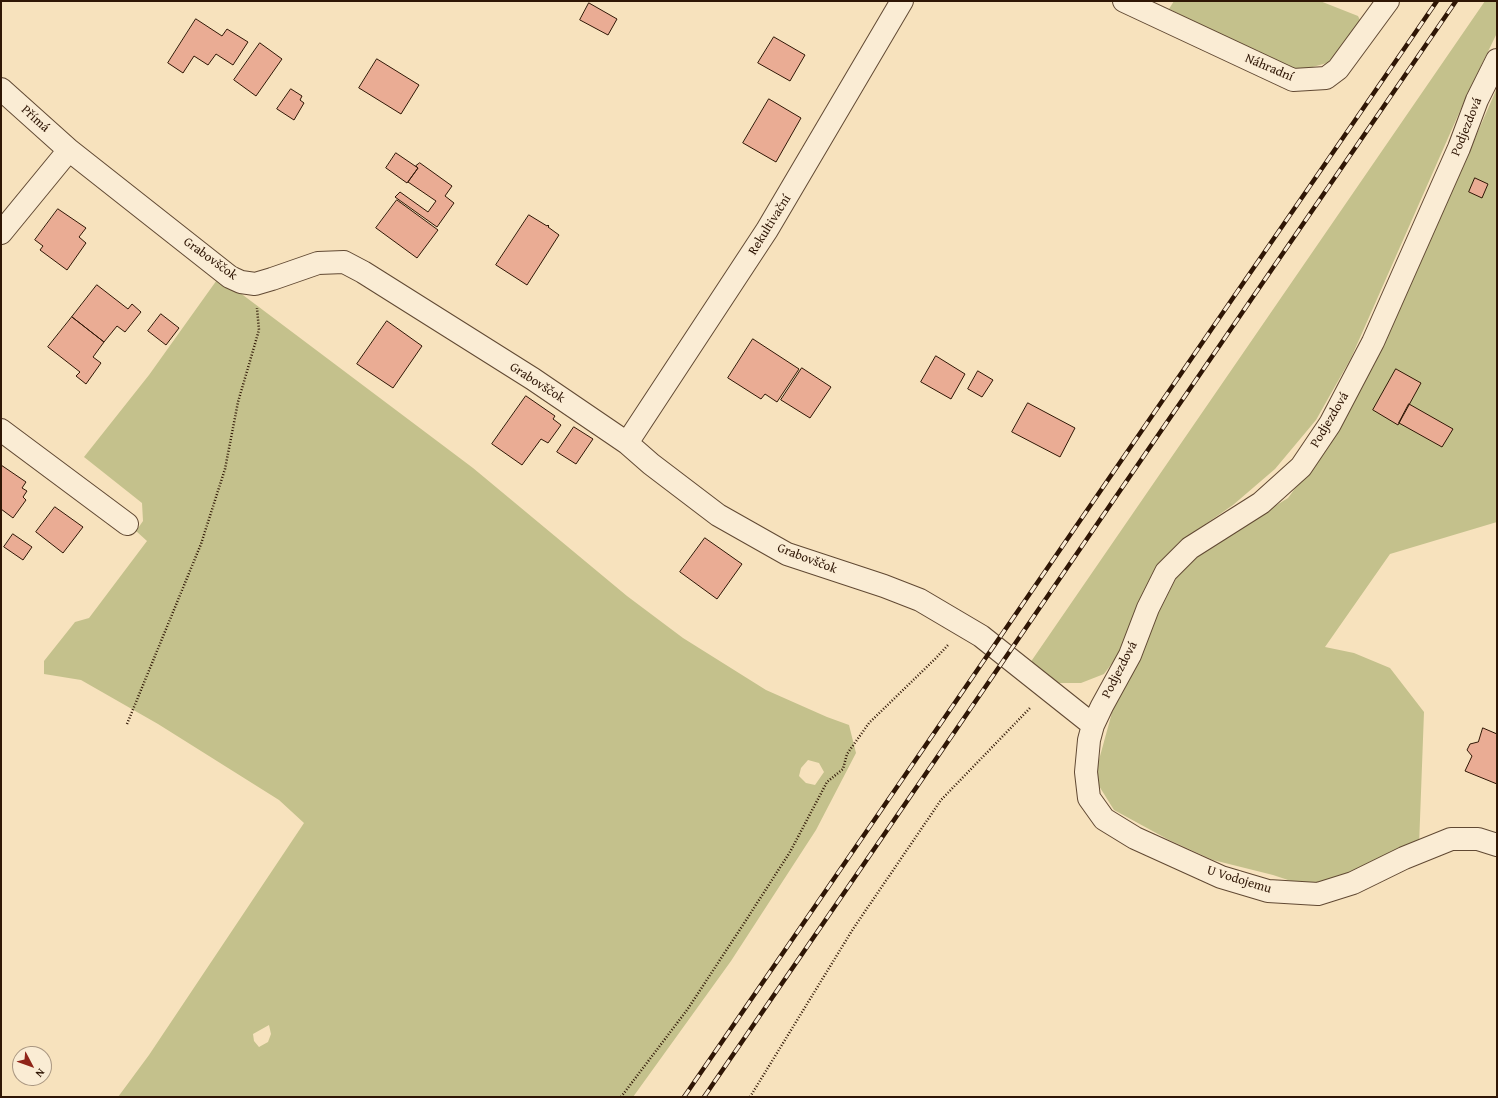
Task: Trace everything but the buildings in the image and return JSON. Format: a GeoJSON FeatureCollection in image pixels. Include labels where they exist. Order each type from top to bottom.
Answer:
{"type":"FeatureCollection","features":[{"type":"Feature","properties":{"kind":"street","name":"Rekultivační"},"geometry":{"type":"LineString","coordinates":[[627,443],[768,230],[902,1]]}},
{"type":"Feature","properties":{"kind":"street","name":"Náhradní"},"geometry":{"type":"LineString","coordinates":[[1124,1],[1293,80],[1326,78],[1338,69],[1388,1]]}},
{"type":"Feature","properties":{"kind":"street","name":"Podjezdová"},"geometry":{"type":"LineString","coordinates":[[1093,725],[1130,655],[1148,608],[1166,572],[1190,548],[1260,503],[1301,467],[1330,424],[1373,342],[1459,148],[1477,100],[1497,60]]}},
{"type":"Feature","properties":{"kind":"street","name":"Přímá"},"geometry":{"type":"LineString","coordinates":[[1,89],[69,150]]}},
{"type":"Feature","properties":{"kind":"street","name":"Grabovščok"},"geometry":{"type":"LineString","coordinates":[[69,150],[230,277],[241,282],[255,284],[272,280],[318,263],[344,262],[363,272],[533,380],[627,443],[651,464],[718,515],[787,554],[884,586],[920,600],[981,636],[1093,725]]}},
{"type":"Feature","properties":{"kind":"street"},"geometry":{"type":"LineString","coordinates":[[1,233],[69,150]]}},
{"type":"Feature","properties":{"kind":"street"},"geometry":{"type":"LineString","coordinates":[[1,430],[127,524]]}},
{"type":"Feature","properties":{"kind":"street","name":"U Vodojemu"},"geometry":{"type":"LineString","coordinates":[[1093,725],[1089,740],[1086,772],[1089,798],[1104,819],[1135,838],[1221,877],[1268,891],[1318,894],[1354,883],[1404,858],[1451,839],[1478,839],[1497,845]]}},
{"type":"Feature","properties":{"kind":"path"},"geometry":{"type":"LineString","coordinates":[[127,724],[201,544],[225,469],[238,402],[259,330],[255,284]]}},
{"type":"Feature","properties":{"kind":"path"},"geometry":{"type":"LineString","coordinates":[[622,1097],[687,1010],[724,954],[790,852],[827,782],[843,768],[846,754],[869,723],[936,658],[965,626]]}},
{"type":"Feature","properties":{"kind":"path"},"geometry":{"type":"LineString","coordinates":[[750,1097],[853,929],[941,800],[1048,690]]}},
{"type":"Feature","properties":{"kind":"shaded area"},"geometry":{"type":"Polygon","coordinates":[[[1174,1],[1320,1],[1358,16],[1361,22],[1339,51],[1327,63],[1298,71],[1169,9],[1174,1]]]}},
{"type":"Feature","properties":{"kind":"shaded area"},"geometry":{"type":"Polygon","coordinates":[[[1485,1],[1497,1],[1497,33],[1467,95],[1351,358],[1316,420],[1275,469],[1233,505],[1178,543],[1144,590],[1122,650],[1104,674],[1081,683],[1059,683],[1030,663],[1485,1]]]}},
{"type":"Feature","properties":{"kind":"shaded area"},"geometry":{"type":"Polygon","coordinates":[[[1497,88],[1497,522],[1390,554],[1325,647],[1354,653],[1390,668],[1424,712],[1419,846],[1351,878],[1309,887],[1273,875],[1213,860],[1169,840],[1114,810],[1094,778],[1119,687],[1172,575],[1193,557],[1288,498],[1333,437],[1417,271],[1497,88]]]}},
{"type":"Feature","properties":{"kind":"shaded area"},"geometry":{"type":"Polygon","coordinates":[[[219,277],[473,468],[627,596],[683,638],[766,690],[849,725],[856,753],[816,830],[731,961],[633,1097],[118,1097],[149,1055],[304,823],[279,800],[158,724],[81,680],[44,674],[44,661],[75,622],[89,618],[147,541],[136,531],[143,521],[142,503],[84,457],[149,375],[219,277]],[[808,760],[801,768],[799,776],[806,783],[815,785],[824,772],[819,763],[808,760]],[[269,1025],[253,1034],[254,1041],[259,1047],[268,1042],[271,1034],[269,1025]]]}},
{"type":"Feature","properties":{"kind":"railway"},"geometry":{"type":"LineString","coordinates":[[684,1097],[1437,1]]}},
{"type":"Feature","properties":{"kind":"railway"},"geometry":{"type":"LineString","coordinates":[[704,1097],[1456,1]]}}]}
